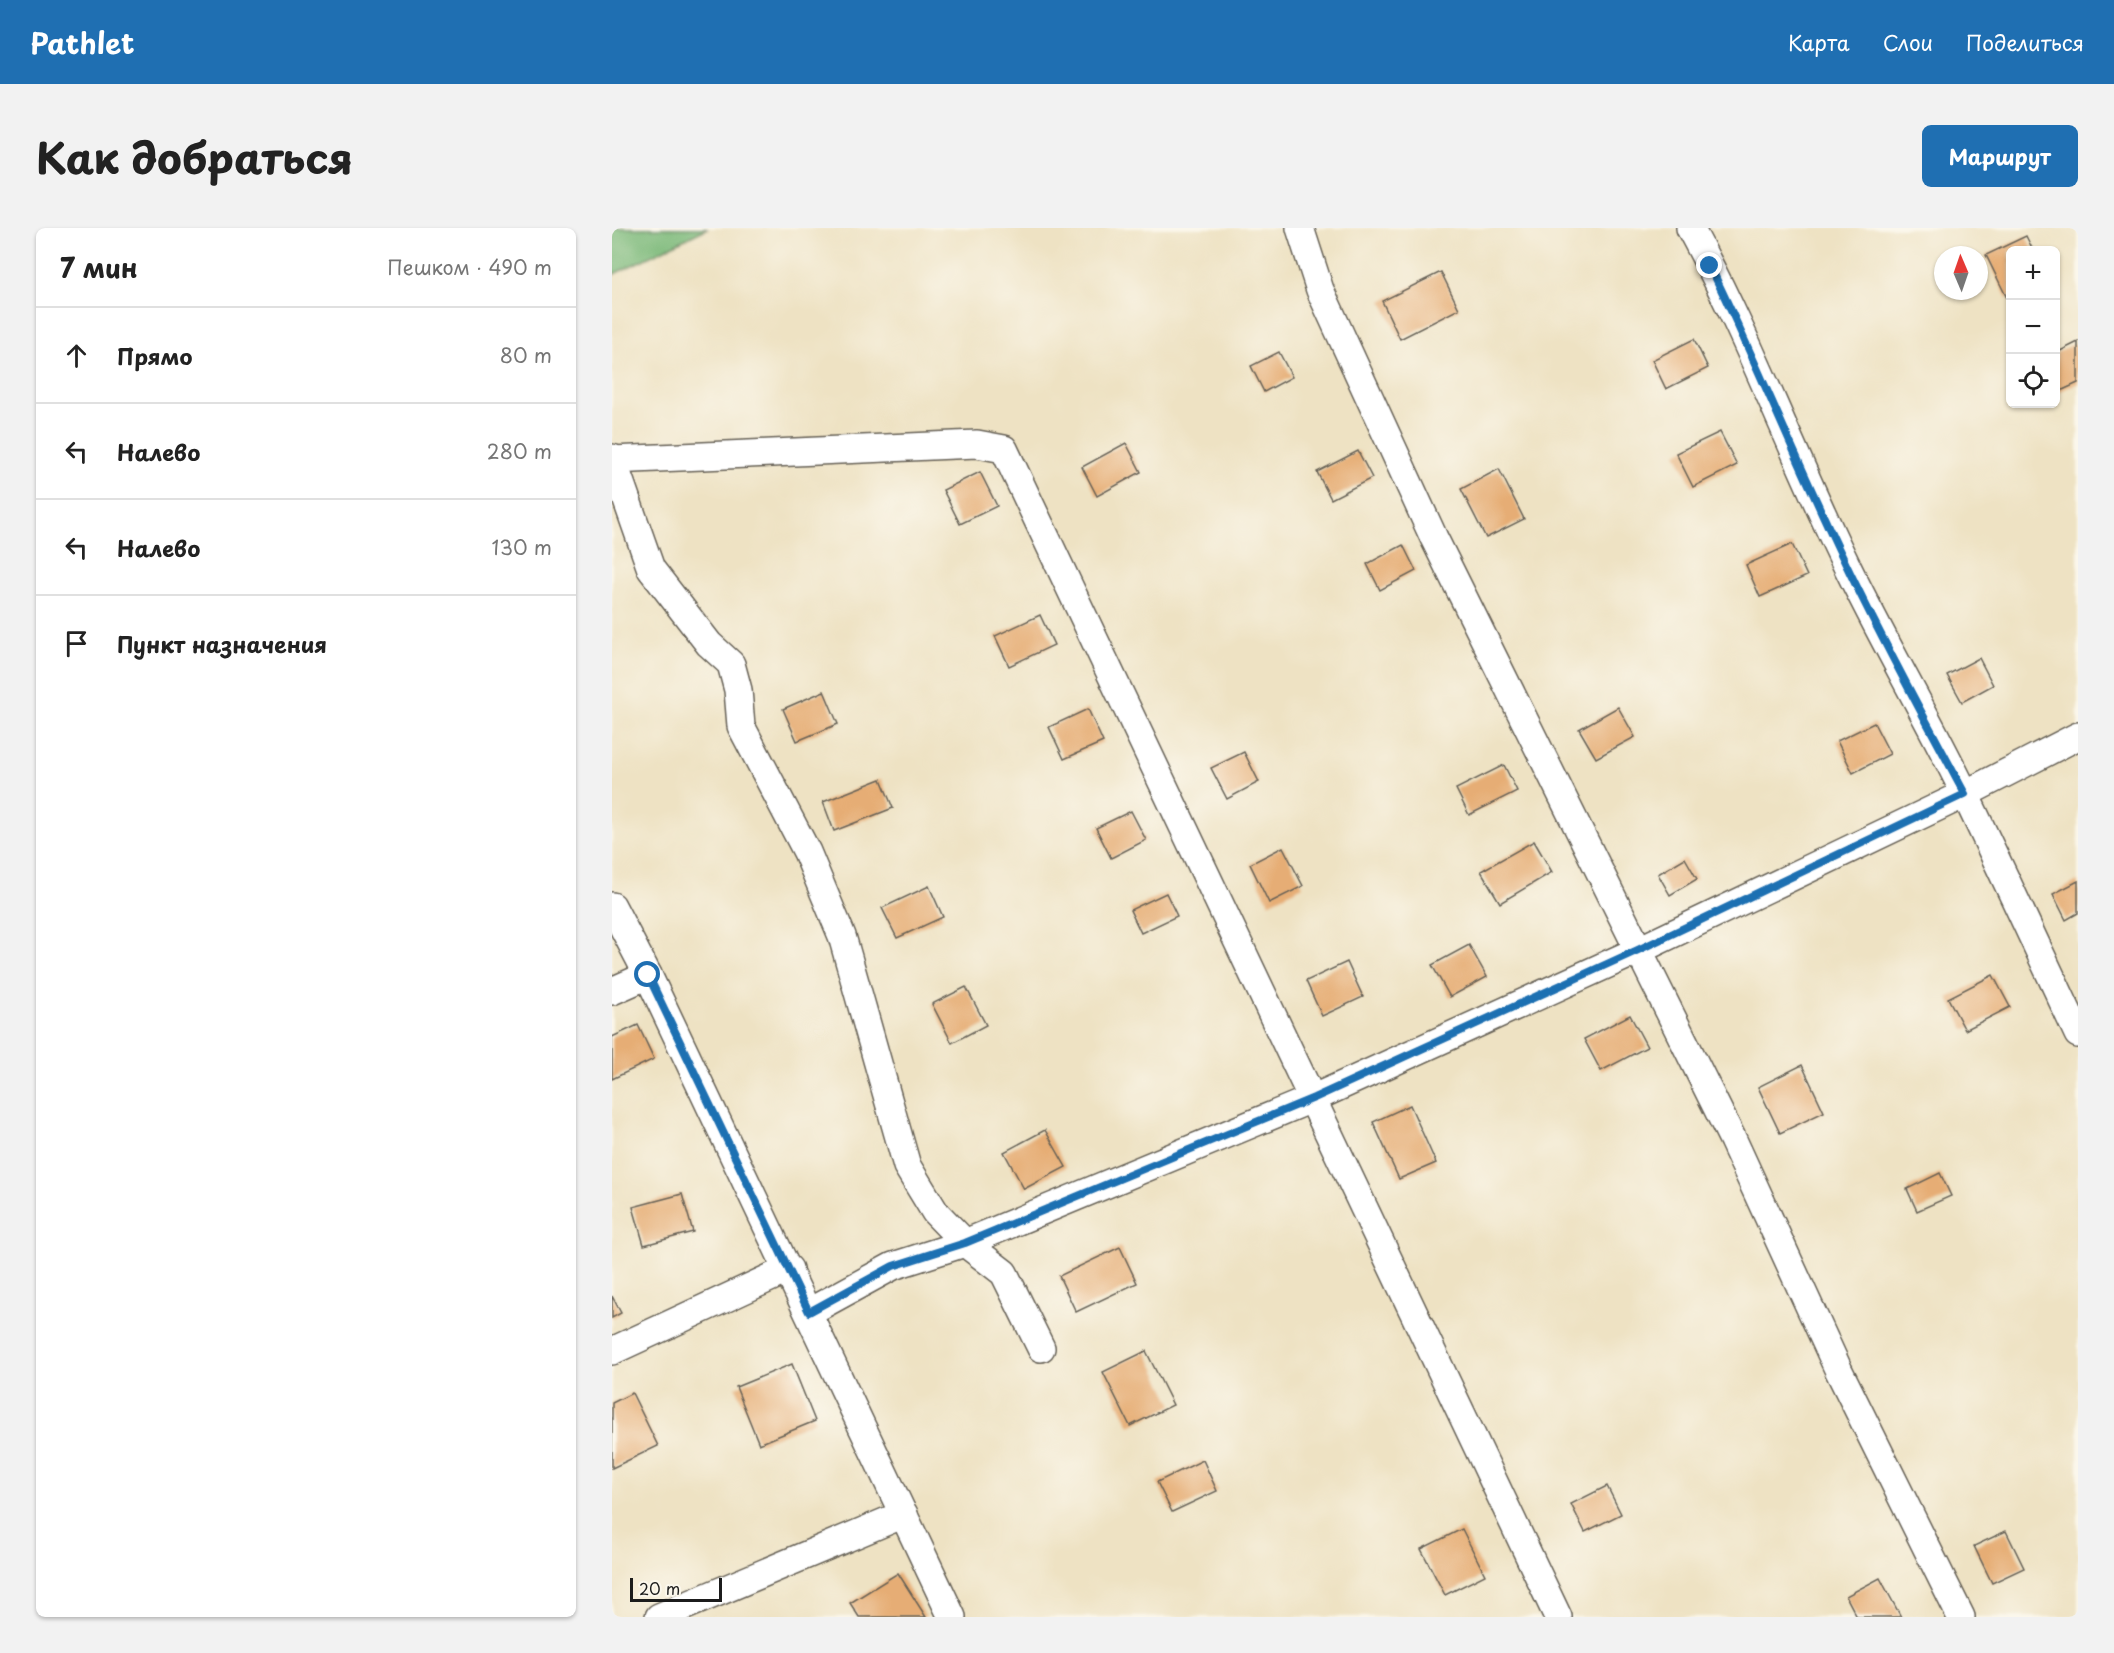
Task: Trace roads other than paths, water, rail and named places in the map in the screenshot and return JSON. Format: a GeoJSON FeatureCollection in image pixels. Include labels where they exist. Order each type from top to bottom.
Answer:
{"type":"FeatureCollection","features":[{"type":"Feature","properties":{"kind":"street"},"geometry":{"type":"LineString","coordinates":[[1300,228],[1320,290],[1434,538],[1733,1140],[1839,1371],[1961,1617]]}},
{"type":"Feature","properties":{"kind":"street"},"geometry":{"type":"LineString","coordinates":[[1690,228],[1757,364],[1802,471],[1842,557],[1886,646],[1965,794],[2078,1034]]}},
{"type":"Feature","properties":{"kind":"street"},"geometry":{"type":"LineString","coordinates":[[1041,1348],[1004,1273],[965,1243],[935,1212],[907,1166],[842,936],[807,852],[741,726],[738,690],[731,664],[709,644],[651,569],[612,460],[977,444],[1004,448],[1558,1617]]}},
{"type":"Feature","properties":{"kind":"street"},"geometry":{"type":"LineString","coordinates":[[809,1312],[893,1266],[965,1243],[1314,1098],[1638,950],[1965,794],[2078,736]]}},
{"type":"Feature","properties":{"kind":"street"},"geometry":{"type":"LineString","coordinates":[[612,906],[648,975],[789,1269],[952,1617]]}},
{"type":"Feature","properties":{"kind":"street"},"geometry":{"type":"LineString","coordinates":[[612,991],[648,975]]}},
{"type":"Feature","properties":{"kind":"street"},"geometry":{"type":"LineString","coordinates":[[612,1351],[789,1269]]}},
{"type":"Feature","properties":{"kind":"street"},"geometry":{"type":"LineString","coordinates":[[659,1617],[904,1514]]}}]}
